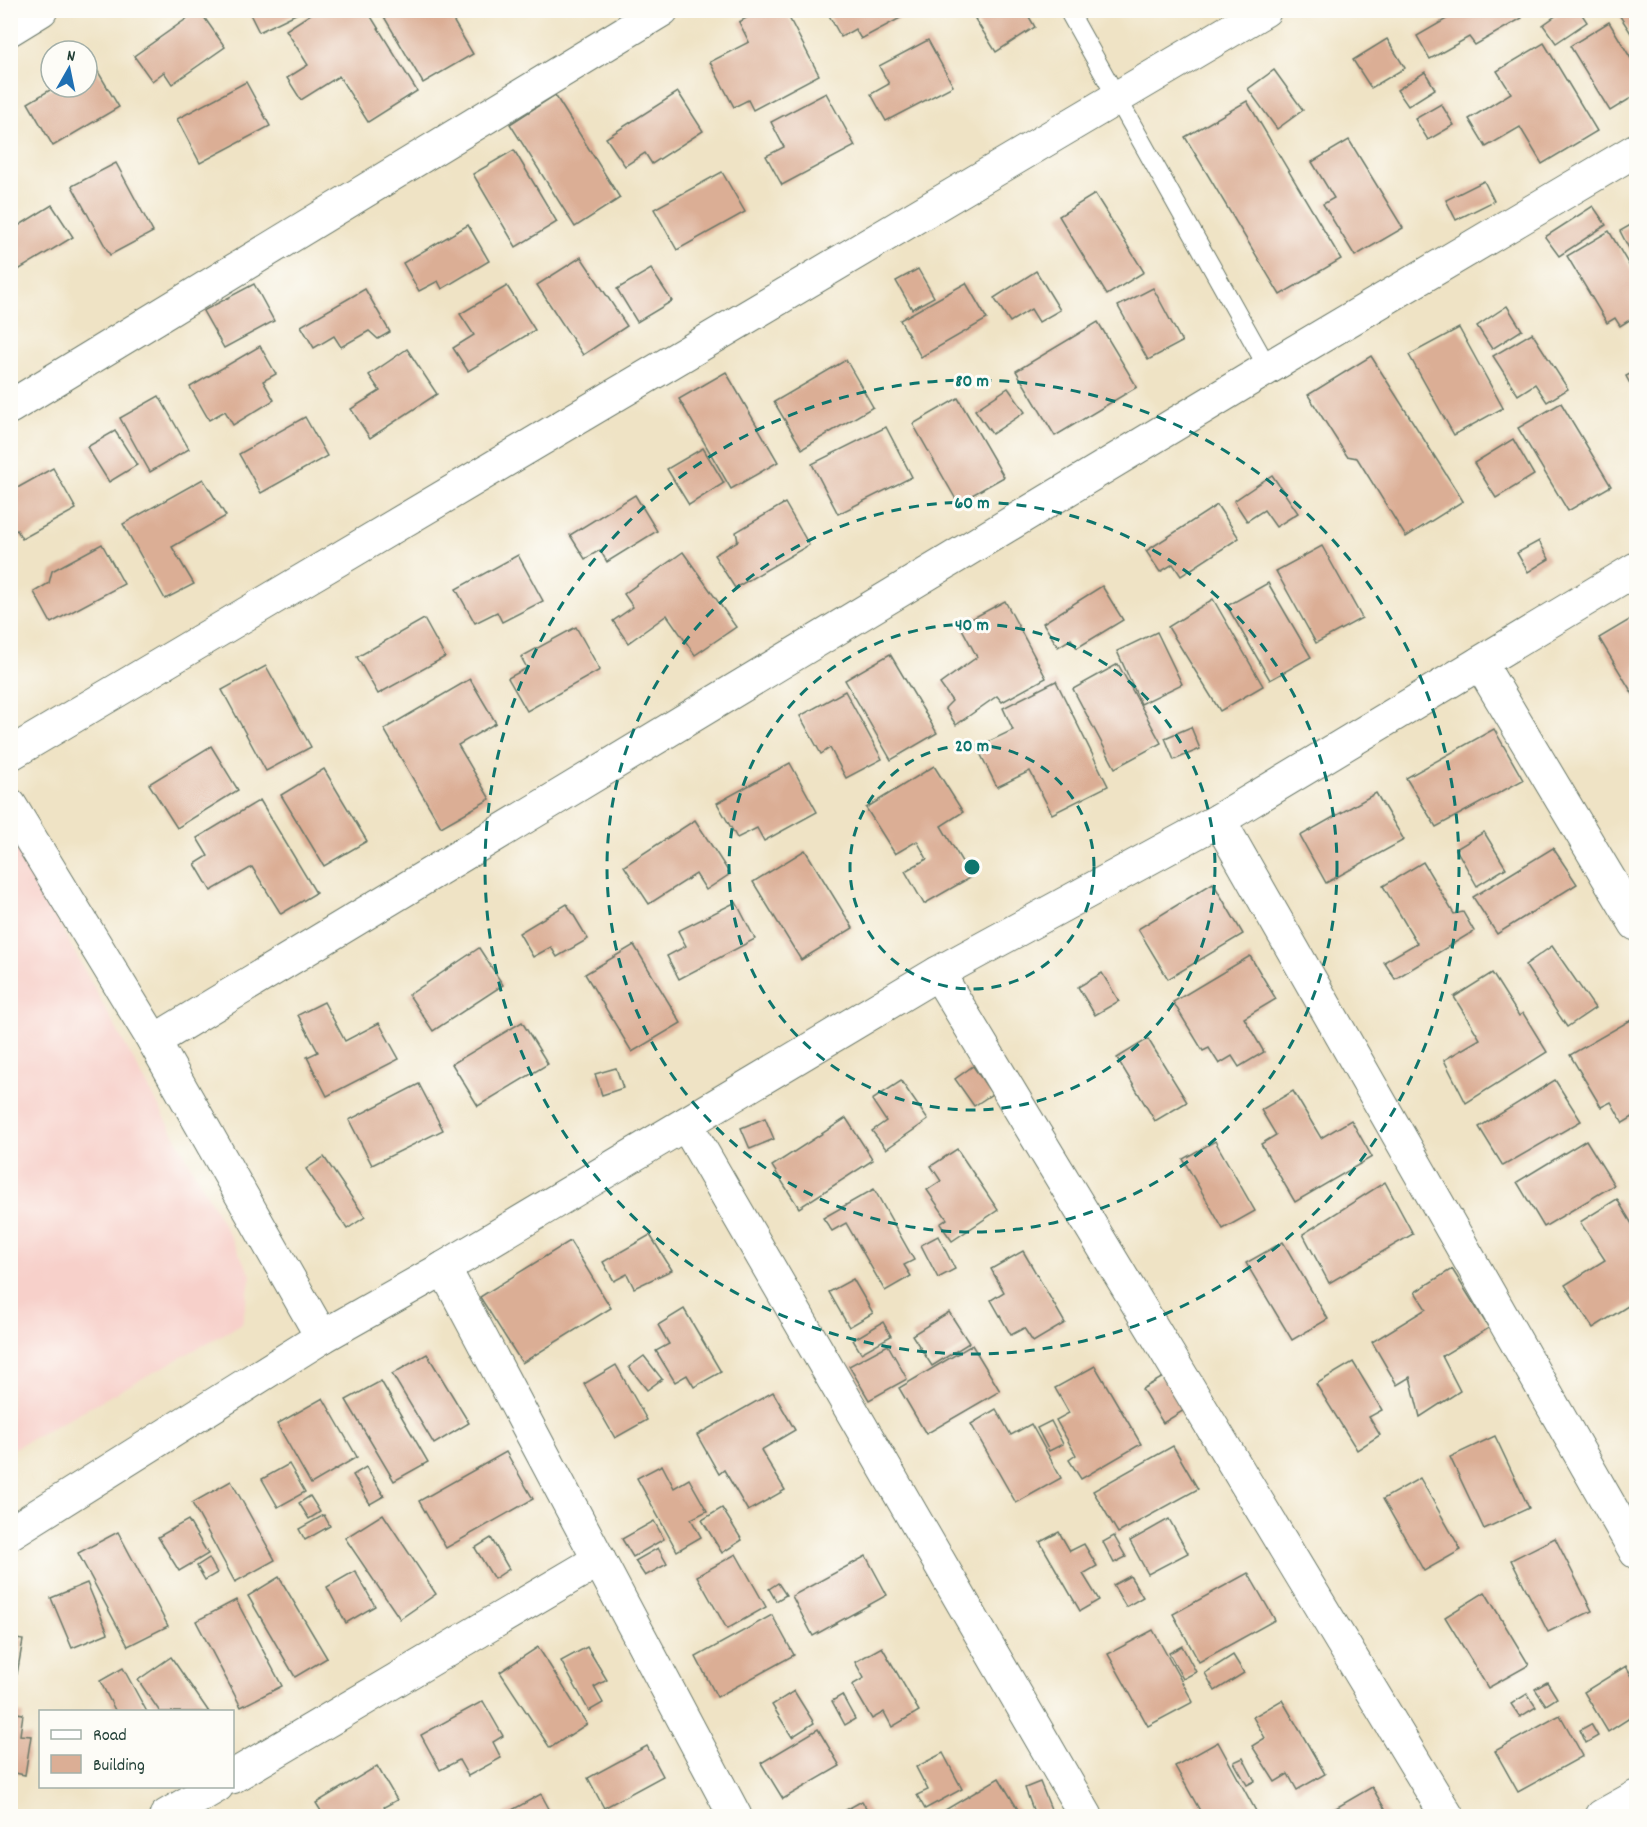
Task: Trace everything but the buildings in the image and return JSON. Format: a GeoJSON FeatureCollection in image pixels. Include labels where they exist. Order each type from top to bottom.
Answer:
{"type":"FeatureCollection","features":[{"type":"Feature","properties":{"kind":"street"},"geometry":{"type":"LineString","coordinates":[[10,29],[41,10]]}},
{"type":"Feature","properties":{"kind":"street"},"geometry":{"type":"LineString","coordinates":[[10,407],[662,10]]}},
{"type":"Feature","properties":{"kind":"street"},"geometry":{"type":"LineString","coordinates":[[10,754],[1265,10]]}},
{"type":"Feature","properties":{"kind":"street"},"geometry":{"type":"LineString","coordinates":[[154,1041],[1268,368],[1636,150]]}},
{"type":"Feature","properties":{"kind":"street"},"geometry":{"type":"LineString","coordinates":[[10,1533],[322,1337],[444,1268],[938,973],[1219,820],[1636,569]]}},
{"type":"Feature","properties":{"kind":"street"},"geometry":{"type":"LineString","coordinates":[[1480,663],[1636,924]]}},
{"type":"Feature","properties":{"kind":"street"},"geometry":{"type":"LineString","coordinates":[[10,805],[154,1041],[322,1337]]}},
{"type":"Feature","properties":{"kind":"street"},"geometry":{"type":"LineString","coordinates":[[1219,820],[1636,1552]]}},
{"type":"Feature","properties":{"kind":"street"},"geometry":{"type":"LineString","coordinates":[[938,973],[1447,1816]]}},
{"type":"Feature","properties":{"kind":"street"},"geometry":{"type":"LineString","coordinates":[[686,1124],[1086,1816]]}},
{"type":"Feature","properties":{"kind":"street"},"geometry":{"type":"LineString","coordinates":[[444,1268],[735,1816]]}},
{"type":"Feature","properties":{"kind":"street"},"geometry":{"type":"LineString","coordinates":[[234,1776],[599,1560]]}},
{"type":"Feature","properties":{"kind":"street"},"geometry":{"type":"LineString","coordinates":[[166,1816],[214,1788]]}},
{"type":"Feature","properties":{"kind":"street"},"geometry":{"type":"LineString","coordinates":[[1602,1816],[1636,1798]]}},
{"type":"Feature","properties":{"kind":"lane"},"geometry":{"type":"LineString","coordinates":[[1068,10],[1268,368]]}},
{"type":"Feature","properties":{"kind":"shaded area"},"geometry":{"type":"Polygon","coordinates":[[[10,834],[251,1275],[242,1324],[11,1450],[10,834]]]}}]}
